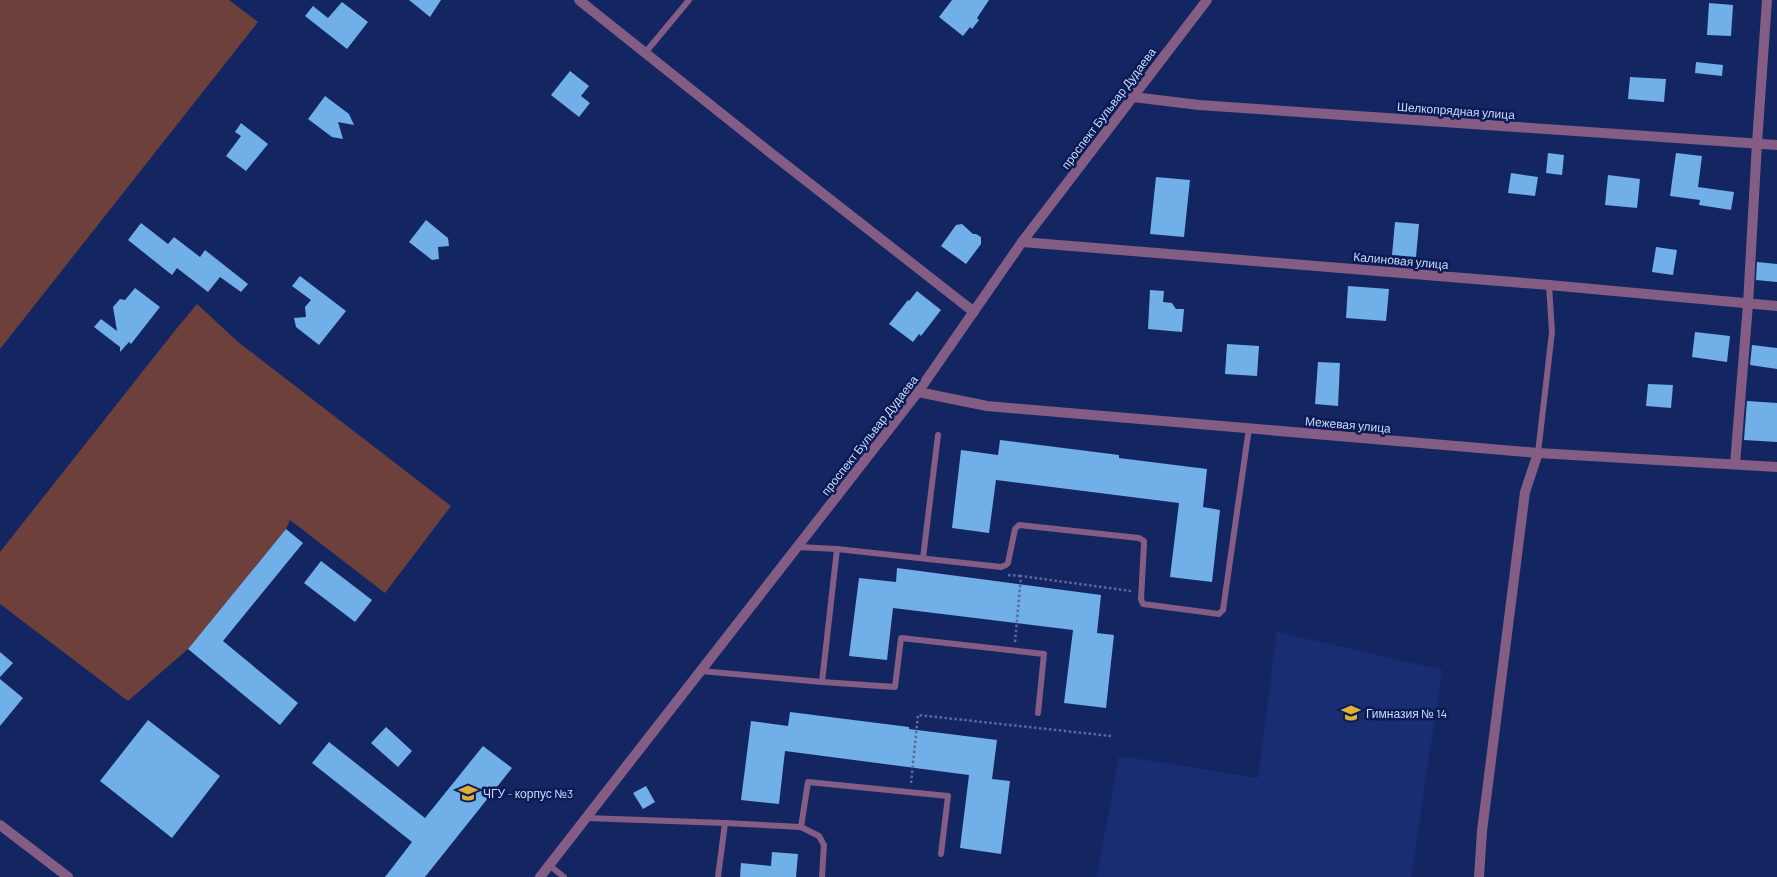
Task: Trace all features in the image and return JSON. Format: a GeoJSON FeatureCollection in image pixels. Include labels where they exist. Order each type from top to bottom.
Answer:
{"type":"FeatureCollection","features":[{"type":"Feature","properties":{"kind":"street"},"geometry":{"type":"LineString","coordinates":[[579,0],[974,312]]}},
{"type":"Feature","properties":{"kind":"street","name":"проспект Бульвар Дудаева"},"geometry":{"type":"LineString","coordinates":[[540,877],[918,392],[1022,242],[1207,0]]}},
{"type":"Feature","properties":{"kind":"street"},"geometry":{"type":"LineString","coordinates":[[1735,464],[1748,304],[1767,0]]}},
{"type":"Feature","properties":{"kind":"street","name":"Шелкопрядная улица"},"geometry":{"type":"LineString","coordinates":[[1133,97],[1199,105],[1777,145]]}},
{"type":"Feature","properties":{"kind":"street","name":"Калиновая улица"},"geometry":{"type":"LineString","coordinates":[[1022,242],[1549,285],[1777,306]]}},
{"type":"Feature","properties":{"kind":"street","name":"Межевая улица"},"geometry":{"type":"LineString","coordinates":[[918,392],[988,406],[1538,453],[1777,467]]}},
{"type":"Feature","properties":{"kind":"street"},"geometry":{"type":"LineString","coordinates":[[1479,877],[1482,831],[1525,492],[1538,453]]}},
{"type":"Feature","properties":{"kind":"street"},"geometry":{"type":"LineString","coordinates":[[0,825],[68,877]]}},
{"type":"Feature","properties":{"kind":"lane"},"geometry":{"type":"LineString","coordinates":[[645,53],[689,0]]}},
{"type":"Feature","properties":{"kind":"lane"},"geometry":{"type":"LineString","coordinates":[[1538,453],[1552,332],[1549,285]]}},
{"type":"Feature","properties":{"kind":"lane"},"geometry":{"type":"LineString","coordinates":[[798,547],[837,549],[1004,567],[1008,563],[1015,529],[1021,524],[1139,538],[1144,541],[1141,602],[1146,605],[1216,615],[1222,612],[1249,428]]}},
{"type":"Feature","properties":{"kind":"lane"},"geometry":{"type":"LineString","coordinates":[[923,558],[938,435]]}},
{"type":"Feature","properties":{"kind":"lane"},"geometry":{"type":"LineString","coordinates":[[822,682],[837,549]]}},
{"type":"Feature","properties":{"kind":"lane"},"geometry":{"type":"LineString","coordinates":[[701,671],[895,687],[901,638],[1044,654],[1038,713]]}},
{"type":"Feature","properties":{"kind":"lane"},"geometry":{"type":"LineString","coordinates":[[801,827],[808,782],[948,796],[941,854]]}},
{"type":"Feature","properties":{"kind":"lane"},"geometry":{"type":"LineString","coordinates":[[586,818],[725,822],[801,827],[819,836],[824,845],[822,877]]}},
{"type":"Feature","properties":{"kind":"lane"},"geometry":{"type":"LineString","coordinates":[[718,877],[725,822]]}},
{"type":"Feature","properties":{"kind":"lane"},"geometry":{"type":"LineString","coordinates":[[549,865],[564,877]]}},
{"type":"Feature","properties":{"kind":"path"},"geometry":{"type":"LineString","coordinates":[[1014,651],[1021,576],[1141,593]]}},
{"type":"Feature","properties":{"kind":"path"},"geometry":{"type":"LineString","coordinates":[[910,792],[918,715],[1111,736]]}},
{"type":"Feature","properties":{"kind":"shaded area"},"geometry":{"type":"Polygon","coordinates":[[[0,0],[229,0],[258,22],[0,349],[0,0]]]}},
{"type":"Feature","properties":{"kind":"shaded area"},"geometry":{"type":"Polygon","coordinates":[[[197,304],[238,342],[451,506],[385,593],[290,520],[286,529],[188,649],[128,701],[0,604],[0,552],[197,304]]]}},
{"type":"Feature","properties":{"kind":"shaded area","name":"Гимназия № 14"},"geometry":{"type":"Polygon","coordinates":[[[1277,632],[1442,670],[1411,877],[1097,877],[1119,756],[1258,778],[1277,632]]]}},
{"type":"Feature","properties":{"kind":"building"},"geometry":{"type":"Polygon","coordinates":[[[409,0],[441,0],[430,17],[409,0]]]}},
{"type":"Feature","properties":{"kind":"building"},"geometry":{"type":"Polygon","coordinates":[[[952,0],[989,0],[977,18],[979,20],[963,36],[939,17],[952,0]]]}},
{"type":"Feature","properties":{"kind":"building"},"geometry":{"type":"Polygon","coordinates":[[[342,2],[368,22],[347,49],[305,16],[313,6],[328,18],[342,2]]]}},
{"type":"Feature","properties":{"kind":"building"},"geometry":{"type":"Polygon","coordinates":[[[1709,3],[1733,5],[1731,36],[1707,35],[1709,3]]]}},
{"type":"Feature","properties":{"kind":"building"},"geometry":{"type":"Polygon","coordinates":[[[1696,62],[1723,65],[1722,76],[1695,73],[1696,62]]]}},
{"type":"Feature","properties":{"kind":"building"},"geometry":{"type":"Polygon","coordinates":[[[570,71],[589,86],[581,96],[590,103],[579,117],[551,95],[570,71]]]}},
{"type":"Feature","properties":{"kind":"building"},"geometry":{"type":"Polygon","coordinates":[[[1630,77],[1666,79],[1664,102],[1628,99],[1630,77]]]}},
{"type":"Feature","properties":{"kind":"building"},"geometry":{"type":"Polygon","coordinates":[[[325,96],[349,114],[354,125],[338,122],[343,139],[332,137],[308,119],[325,96]]]}},
{"type":"Feature","properties":{"kind":"building"},"geometry":{"type":"Polygon","coordinates":[[[241,123],[268,144],[246,171],[226,156],[241,136],[235,132],[241,123]]]}},
{"type":"Feature","properties":{"kind":"building"},"geometry":{"type":"Polygon","coordinates":[[[1548,153],[1564,155],[1562,175],[1546,173],[1548,153]]]}},
{"type":"Feature","properties":{"kind":"building"},"geometry":{"type":"Polygon","coordinates":[[[1676,153],[1702,156],[1698,187],[1734,192],[1731,210],[1699,205],[1700,200],[1670,196],[1676,153]]]}},
{"type":"Feature","properties":{"kind":"building"},"geometry":{"type":"Polygon","coordinates":[[[1511,173],[1538,177],[1535,196],[1508,193],[1511,173]]]}},
{"type":"Feature","properties":{"kind":"building"},"geometry":{"type":"Polygon","coordinates":[[[1608,175],[1640,179],[1637,208],[1605,205],[1608,175]]]}},
{"type":"Feature","properties":{"kind":"building"},"geometry":{"type":"Polygon","coordinates":[[[1156,177],[1190,180],[1184,237],[1150,234],[1156,177]]]}},
{"type":"Feature","properties":{"kind":"building"},"geometry":{"type":"Polygon","coordinates":[[[426,220],[448,238],[449,246],[438,247],[439,259],[432,260],[409,242],[426,220]]]}},
{"type":"Feature","properties":{"kind":"building"},"geometry":{"type":"Polygon","coordinates":[[[1395,222],[1419,224],[1416,257],[1392,255],[1395,222]]]}},
{"type":"Feature","properties":{"kind":"building"},"geometry":{"type":"Polygon","coordinates":[[[141,223],[168,244],[174,237],[200,257],[205,250],[248,284],[241,292],[220,277],[208,292],[177,268],[172,275],[128,240],[141,223]]]}},
{"type":"Feature","properties":{"kind":"building"},"geometry":{"type":"Polygon","coordinates":[[[962,224],[973,234],[981,237],[981,244],[966,264],[941,246],[956,225],[962,224]]]}},
{"type":"Feature","properties":{"kind":"building"},"geometry":{"type":"Polygon","coordinates":[[[1656,247],[1677,250],[1673,275],[1652,272],[1656,247]]]}},
{"type":"Feature","properties":{"kind":"building"},"geometry":{"type":"Polygon","coordinates":[[[1757,262],[1777,264],[1777,282],[1756,280],[1757,262]]]}},
{"type":"Feature","properties":{"kind":"building"},"geometry":{"type":"Polygon","coordinates":[[[300,276],[346,311],[319,345],[296,327],[294,318],[306,317],[305,307],[311,300],[292,286],[300,276]]]}},
{"type":"Feature","properties":{"kind":"building"},"geometry":{"type":"Polygon","coordinates":[[[1348,286],[1389,289],[1386,321],[1346,318],[1348,286]]]}},
{"type":"Feature","properties":{"kind":"building"},"geometry":{"type":"Polygon","coordinates":[[[135,288],[160,307],[131,344],[129,342],[120,352],[120,347],[94,327],[101,319],[117,331],[113,307],[120,299],[125,300],[135,288]]]}},
{"type":"Feature","properties":{"kind":"building"},"geometry":{"type":"Polygon","coordinates":[[[1150,290],[1164,291],[1163,302],[1172,303],[1176,309],[1184,309],[1182,332],[1148,329],[1150,290]]]}},
{"type":"Feature","properties":{"kind":"building"},"geometry":{"type":"Polygon","coordinates":[[[917,291],[941,310],[921,336],[919,334],[913,342],[889,324],[917,291]]]}},
{"type":"Feature","properties":{"kind":"building"},"geometry":{"type":"Polygon","coordinates":[[[1695,332],[1730,336],[1727,362],[1692,357],[1695,332]]]}},
{"type":"Feature","properties":{"kind":"building"},"geometry":{"type":"Polygon","coordinates":[[[1227,344],[1259,346],[1257,376],[1225,374],[1227,344]]]}},
{"type":"Feature","properties":{"kind":"building"},"geometry":{"type":"Polygon","coordinates":[[[1752,345],[1777,348],[1777,369],[1750,365],[1752,345]]]}},
{"type":"Feature","properties":{"kind":"building"},"geometry":{"type":"Polygon","coordinates":[[[1318,362],[1340,363],[1338,406],[1315,404],[1318,362]]]}},
{"type":"Feature","properties":{"kind":"building"},"geometry":{"type":"Polygon","coordinates":[[[1648,384],[1673,385],[1671,408],[1646,406],[1648,384]]]}},
{"type":"Feature","properties":{"kind":"building"},"geometry":{"type":"Polygon","coordinates":[[[1747,401],[1777,403],[1777,442],[1744,440],[1747,401]]]}},
{"type":"Feature","properties":{"kind":"building"},"geometry":{"type":"Polygon","coordinates":[[[1000,440],[1119,455],[1119,458],[1207,469],[1203,507],[1220,510],[1212,582],[1170,577],[1179,503],[996,480],[989,533],[952,528],[961,450],[998,455],[1000,440]]]}},
{"type":"Feature","properties":{"kind":"building"},"geometry":{"type":"Polygon","coordinates":[[[286,529],[303,543],[223,641],[298,703],[280,725],[188,649],[286,529]]]}},
{"type":"Feature","properties":{"kind":"building"},"geometry":{"type":"Polygon","coordinates":[[[321,561],[372,600],[355,622],[304,583],[321,561]]]}},
{"type":"Feature","properties":{"kind":"building"},"geometry":{"type":"Polygon","coordinates":[[[897,568],[1101,595],[1097,633],[1114,635],[1106,708],[1064,703],[1073,630],[893,608],[887,660],[849,656],[859,578],[896,582],[897,568]]]}},
{"type":"Feature","properties":{"kind":"building"},"geometry":{"type":"Polygon","coordinates":[[[0,652],[13,663],[0,677],[0,652]]]}},
{"type":"Feature","properties":{"kind":"building"},"geometry":{"type":"Polygon","coordinates":[[[0,679],[23,698],[0,726],[0,679]]]}},
{"type":"Feature","properties":{"kind":"building"},"geometry":{"type":"Polygon","coordinates":[[[790,712],[997,740],[992,779],[1010,781],[1001,854],[960,848],[969,775],[785,751],[779,804],[741,800],[751,721],[788,726],[790,712]]]}},
{"type":"Feature","properties":{"kind":"building"},"geometry":{"type":"Polygon","coordinates":[[[148,720],[220,776],[172,838],[100,781],[148,720]]]}},
{"type":"Feature","properties":{"kind":"building"},"geometry":{"type":"Polygon","coordinates":[[[386,727],[412,751],[398,767],[371,743],[386,727]]]}},
{"type":"Feature","properties":{"kind":"building","name":"ЧГУ - корпус №3"},"geometry":{"type":"Polygon","coordinates":[[[329,742],[425,818],[483,746],[512,768],[425,877],[385,877],[412,842],[312,763],[329,742]]]}},
{"type":"Feature","properties":{"kind":"building"},"geometry":{"type":"Polygon","coordinates":[[[646,786],[655,802],[643,809],[633,793],[646,786]]]}},
{"type":"Feature","properties":{"kind":"building"},"geometry":{"type":"Polygon","coordinates":[[[772,852],[798,854],[796,877],[740,877],[741,863],[771,866],[772,852]]]}},
{"type":"Feature","properties":{"kind":"place","name":"Гимназия № 14"},"geometry":{"type":"Point","coordinates":[1351,713]}},
{"type":"Feature","properties":{"kind":"place","name":"ЧГУ - корпус №3"},"geometry":{"type":"Point","coordinates":[468,793]}}]}
